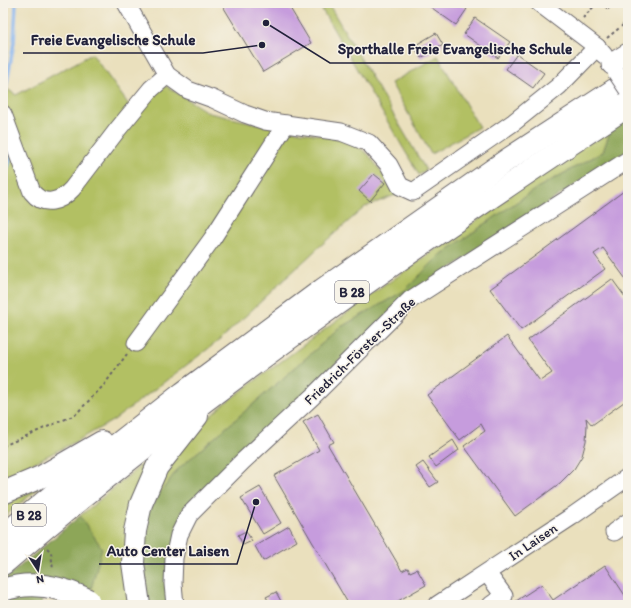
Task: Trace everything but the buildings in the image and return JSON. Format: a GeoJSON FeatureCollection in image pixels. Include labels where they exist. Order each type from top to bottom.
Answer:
{"type":"FeatureCollection","features":[{"type":"Feature","properties":{"kind":"highway","name":"B 28"},"geometry":{"type":"LineString","coordinates":[[3,536],[54,493],[183,393],[328,285],[507,160],[621,68]]}},
{"type":"Feature","properties":{"kind":"highway","name":"B 28"},"geometry":{"type":"LineString","coordinates":[[3,564],[54,493],[216,391],[376,275],[490,196],[628,106]]}},
{"type":"Feature","properties":{"kind":"highway","name":"B 28"},"geometry":{"type":"LineString","coordinates":[[139,605],[133,563],[135,530],[141,504],[157,467],[216,391]]}},
{"type":"Feature","properties":{"kind":"highway","name":"B 28"},"geometry":{"type":"LineString","coordinates":[[3,494],[54,493]]}},
{"type":"Feature","properties":{"kind":"highway"},"geometry":{"type":"LineString","coordinates":[[3,590],[23,585],[56,587],[73,592],[91,603]]}},
{"type":"Feature","properties":{"kind":"street"},"geometry":{"type":"LineString","coordinates":[[126,3],[167,75],[188,90],[265,121],[340,132],[369,143],[389,165],[400,186],[413,192],[514,122],[559,86],[597,47]]}},
{"type":"Feature","properties":{"kind":"street"},"geometry":{"type":"LineString","coordinates":[[539,3],[597,47],[621,68],[628,90]]}},
{"type":"Feature","properties":{"kind":"street"},"geometry":{"type":"LineString","coordinates":[[3,114],[32,192],[37,198],[44,201],[53,201],[68,194],[146,95],[167,75]]}},
{"type":"Feature","properties":{"kind":"street"},"geometry":{"type":"LineString","coordinates":[[136,343],[212,239],[286,124]]}},
{"type":"Feature","properties":{"kind":"street","name":"Friedrich-Förster-Straße"},"geometry":{"type":"LineString","coordinates":[[175,605],[173,584],[174,558],[179,535],[190,516],[243,461],[312,397],[410,300],[628,160]]}},
{"type":"Feature","properties":{"kind":"street","name":"In Laisen"},"geometry":{"type":"LineString","coordinates":[[437,605],[487,573],[628,477]]}},
{"type":"Feature","properties":{"kind":"street"},"geometry":{"type":"LineString","coordinates":[[614,532],[628,522]]}},
{"type":"Feature","properties":{"kind":"street"},"geometry":{"type":"LineString","coordinates":[[487,573],[504,596],[491,605]]}},
{"type":"Feature","properties":{"kind":"path"},"geometry":{"type":"LineString","coordinates":[[572,29],[597,3]]}},
{"type":"Feature","properties":{"kind":"path"},"geometry":{"type":"LineString","coordinates":[[597,47],[628,21]]}},
{"type":"Feature","properties":{"kind":"path"},"geometry":{"type":"LineString","coordinates":[[3,446],[75,415],[104,385],[136,343]]}},
{"type":"Feature","properties":{"kind":"green space"},"geometry":{"type":"Polygon","coordinates":[[[318,3],[328,3],[426,170],[419,175],[318,3]]]}},
{"type":"Feature","properties":{"kind":"green space"},"geometry":{"type":"Polygon","coordinates":[[[92,54],[129,105],[166,86],[209,113],[272,127],[348,140],[368,154],[398,194],[365,207],[319,247],[221,339],[114,420],[75,442],[3,478],[3,86],[16,95],[92,54]]]}},
{"type":"Feature","properties":{"kind":"green space"},"geometry":{"type":"Polygon","coordinates":[[[438,56],[479,127],[431,154],[391,83],[438,56]]]}},
{"type":"Feature","properties":{"kind":"green space"},"geometry":{"type":"Polygon","coordinates":[[[628,119],[628,154],[624,157],[621,154],[403,300],[182,511],[168,605],[145,605],[141,535],[145,514],[177,470],[341,327],[404,291],[439,256],[537,188],[603,152],[611,129],[628,119]]]}},
{"type":"Feature","properties":{"kind":"green space"},"geometry":{"type":"Polygon","coordinates":[[[611,129],[603,152],[537,188],[439,256],[404,291],[341,327],[177,470],[145,514],[180,443],[225,403],[378,290],[490,211],[524,184],[611,129]]]}},
{"type":"Feature","properties":{"kind":"green space"},"geometry":{"type":"Polygon","coordinates":[[[156,453],[134,605],[99,605],[89,597],[80,516],[156,453]]]}},
{"type":"Feature","properties":{"kind":"green space"},"geometry":{"type":"Polygon","coordinates":[[[40,487],[3,518],[3,505],[40,487]]]}},
{"type":"Feature","properties":{"kind":"green space"},"geometry":{"type":"Polygon","coordinates":[[[80,516],[102,548],[89,597],[4,580],[80,516]]]}},
{"type":"Feature","properties":{"kind":"green space"},"geometry":{"type":"Polygon","coordinates":[[[26,597],[42,599],[41,605],[3,605],[3,602],[26,597]]]}},
{"type":"Feature","properties":{"kind":"waterway"},"geometry":{"type":"LineString","coordinates":[[5,93],[14,42],[16,3]]}},
{"type":"Feature","properties":{"kind":"waterway"},"geometry":{"type":"LineString","coordinates":[[3,182],[10,160],[4,140]]}},
{"type":"Feature","properties":{"kind":"waterway"},"geometry":{"type":"LineString","coordinates":[[4,605],[5,597]]}},
{"type":"Feature","properties":{"kind":"place","name":"Sporthalle Freie Evangelische Schule"},"geometry":{"type":"Point","coordinates":[266,23]}},
{"type":"Feature","properties":{"kind":"place","name":"Freie Evangelische Schule"},"geometry":{"type":"Point","coordinates":[262,45]}},
{"type":"Feature","properties":{"kind":"place","name":"Auto Center Laisen"},"geometry":{"type":"Point","coordinates":[256,502]}}]}
